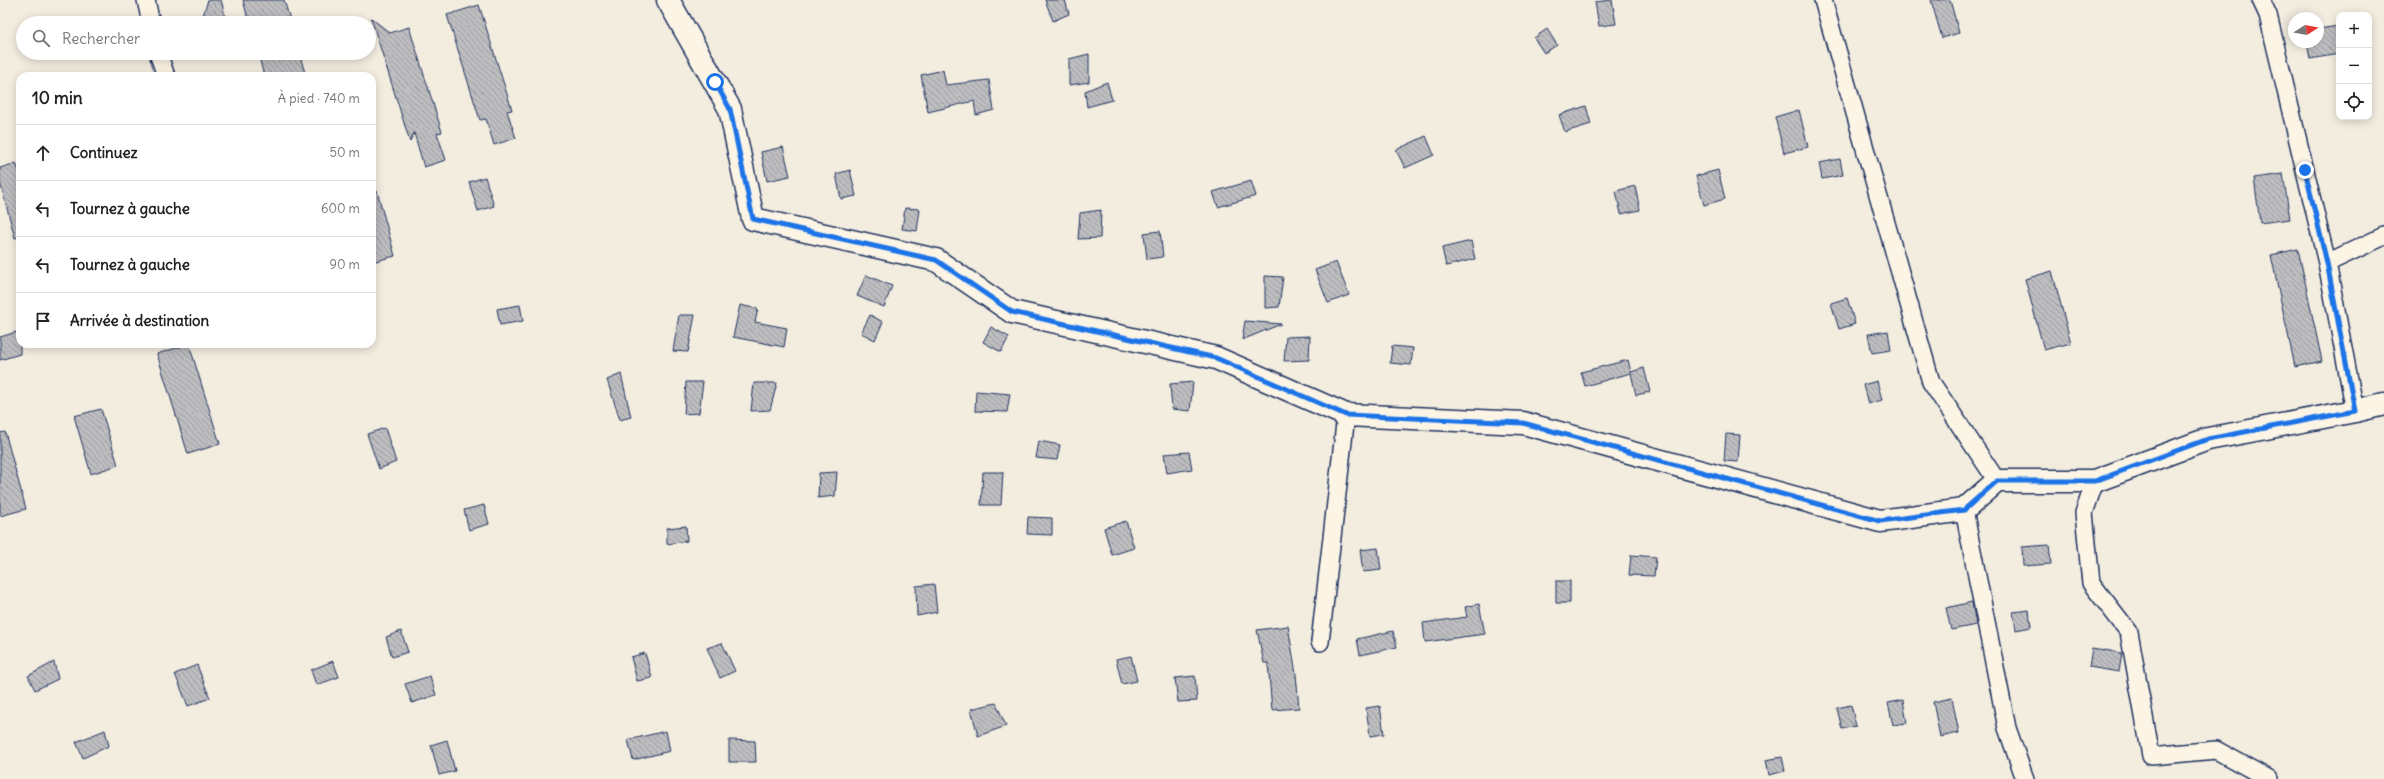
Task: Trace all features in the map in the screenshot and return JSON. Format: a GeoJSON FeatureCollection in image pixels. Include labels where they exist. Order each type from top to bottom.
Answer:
{"type":"FeatureCollection","features":[{"type":"Feature","properties":{"kind":"street"},"geometry":{"type":"LineString","coordinates":[[146,0],[149,16]]}},
{"type":"Feature","properties":{"kind":"street"},"geometry":{"type":"LineString","coordinates":[[668,0],[730,109],[753,219],[936,260],[1012,312],[1216,358],[1346,415],[1523,423],[1880,521],[1964,510],[1997,481],[2095,481],[2208,439],[2355,411],[2384,404]]}},
{"type":"Feature","properties":{"kind":"street"},"geometry":{"type":"LineString","coordinates":[[1823,0],[1931,382],[1997,481]]}},
{"type":"Feature","properties":{"kind":"street"},"geometry":{"type":"LineString","coordinates":[[2261,0],[2268,15],[2327,263],[2355,411]]}},
{"type":"Feature","properties":{"kind":"street"},"geometry":{"type":"LineString","coordinates":[[160,60],[165,72]]}},
{"type":"Feature","properties":{"kind":"street"},"geometry":{"type":"LineString","coordinates":[[2327,263],[2384,236]]}},
{"type":"Feature","properties":{"kind":"street"},"geometry":{"type":"LineString","coordinates":[[1320,642],[1346,415]]}},
{"type":"Feature","properties":{"kind":"street"},"geometry":{"type":"LineString","coordinates":[[2095,481],[2084,513],[2091,582],[2129,632],[2151,756],[2216,750],[2269,779]]}},
{"type":"Feature","properties":{"kind":"street"},"geometry":{"type":"LineString","coordinates":[[1964,510],[2007,728],[2025,779]]}},
{"type":"Feature","properties":{"kind":"building"},"geometry":{"type":"Polygon","coordinates":[[[208,0],[221,0],[225,15],[203,16],[208,0]]]}},
{"type":"Feature","properties":{"kind":"building"},"geometry":{"type":"Polygon","coordinates":[[[243,0],[284,0],[289,16],[247,16],[243,0]]]}},
{"type":"Feature","properties":{"kind":"building"},"geometry":{"type":"Polygon","coordinates":[[[1045,0],[1065,0],[1069,14],[1053,21],[1045,0]]]}},
{"type":"Feature","properties":{"kind":"building"},"geometry":{"type":"Polygon","coordinates":[[[1612,0],[1616,24],[1599,26],[1595,2],[1612,0]]]}},
{"type":"Feature","properties":{"kind":"building"},"geometry":{"type":"Polygon","coordinates":[[[1931,0],[1950,0],[1959,33],[1942,38],[1931,0]]]}},
{"type":"Feature","properties":{"kind":"building"},"geometry":{"type":"Polygon","coordinates":[[[479,5],[512,110],[507,111],[516,138],[494,145],[486,119],[480,120],[447,15],[479,5]]]}},
{"type":"Feature","properties":{"kind":"building"},"geometry":{"type":"Polygon","coordinates":[[[376,22],[390,33],[409,27],[442,132],[437,133],[446,160],[424,167],[414,133],[410,142],[376,34],[376,22]]]}},
{"type":"Feature","properties":{"kind":"building"},"geometry":{"type":"Polygon","coordinates":[[[2336,26],[2336,55],[2310,59],[2308,48],[2324,48],[2324,28],[2336,26]]]}},
{"type":"Feature","properties":{"kind":"building"},"geometry":{"type":"Polygon","coordinates":[[[1547,29],[1557,45],[1544,53],[1534,38],[1547,29]]]}},
{"type":"Feature","properties":{"kind":"building"},"geometry":{"type":"Polygon","coordinates":[[[1089,54],[1089,82],[1069,85],[1069,59],[1089,54]]]}},
{"type":"Feature","properties":{"kind":"building"},"geometry":{"type":"Polygon","coordinates":[[[260,60],[301,60],[305,72],[263,72],[260,60]]]}},
{"type":"Feature","properties":{"kind":"building"},"geometry":{"type":"Polygon","coordinates":[[[943,70],[946,85],[989,80],[994,110],[976,115],[974,101],[928,112],[921,75],[943,70]]]}},
{"type":"Feature","properties":{"kind":"building"},"geometry":{"type":"Polygon","coordinates":[[[1107,82],[1112,100],[1087,107],[1085,91],[1107,82]]]}},
{"type":"Feature","properties":{"kind":"building"},"geometry":{"type":"Polygon","coordinates":[[[1586,106],[1591,124],[1565,132],[1559,115],[1586,106]]]}},
{"type":"Feature","properties":{"kind":"building"},"geometry":{"type":"Polygon","coordinates":[[[1799,110],[1808,147],[1784,153],[1775,117],[1799,110]]]}},
{"type":"Feature","properties":{"kind":"building"},"geometry":{"type":"Polygon","coordinates":[[[1426,136],[1434,155],[1405,168],[1396,150],[1426,136]]]}},
{"type":"Feature","properties":{"kind":"building"},"geometry":{"type":"Polygon","coordinates":[[[783,147],[790,176],[767,181],[761,152],[783,147]]]}},
{"type":"Feature","properties":{"kind":"building"},"geometry":{"type":"Polygon","coordinates":[[[1840,159],[1843,175],[1822,179],[1819,163],[1840,159]]]}},
{"type":"Feature","properties":{"kind":"building"},"geometry":{"type":"Polygon","coordinates":[[[16,163],[16,238],[0,182],[0,168],[16,163]]]}},
{"type":"Feature","properties":{"kind":"building"},"geometry":{"type":"Polygon","coordinates":[[[850,170],[856,196],[841,199],[836,174],[850,170]]]}},
{"type":"Feature","properties":{"kind":"building"},"geometry":{"type":"Polygon","coordinates":[[[1718,170],[1725,199],[1704,205],[1696,176],[1718,170]]]}},
{"type":"Feature","properties":{"kind":"building"},"geometry":{"type":"Polygon","coordinates":[[[2283,174],[2290,219],[2260,223],[2254,178],[2283,174]]]}},
{"type":"Feature","properties":{"kind":"building"},"geometry":{"type":"Polygon","coordinates":[[[485,177],[494,206],[478,211],[469,182],[485,177]]]}},
{"type":"Feature","properties":{"kind":"building"},"geometry":{"type":"Polygon","coordinates":[[[1251,181],[1256,196],[1218,207],[1213,192],[1251,181]]]}},
{"type":"Feature","properties":{"kind":"building"},"geometry":{"type":"Polygon","coordinates":[[[1635,186],[1640,210],[1621,214],[1616,191],[1635,186]]]}},
{"type":"Feature","properties":{"kind":"building"},"geometry":{"type":"Polygon","coordinates":[[[376,191],[395,256],[376,261],[376,191]]]}},
{"type":"Feature","properties":{"kind":"building"},"geometry":{"type":"Polygon","coordinates":[[[905,208],[920,209],[917,231],[902,229],[905,208]]]}},
{"type":"Feature","properties":{"kind":"building"},"geometry":{"type":"Polygon","coordinates":[[[1101,210],[1100,238],[1078,239],[1080,213],[1101,210]]]}},
{"type":"Feature","properties":{"kind":"building"},"geometry":{"type":"Polygon","coordinates":[[[1160,231],[1163,257],[1147,259],[1144,233],[1160,231]]]}},
{"type":"Feature","properties":{"kind":"building"},"geometry":{"type":"Polygon","coordinates":[[[1471,241],[1475,259],[1446,266],[1442,248],[1471,241]]]}},
{"type":"Feature","properties":{"kind":"building"},"geometry":{"type":"Polygon","coordinates":[[[2298,249],[2322,361],[2295,367],[2271,255],[2298,249]]]}},
{"type":"Feature","properties":{"kind":"building"},"geometry":{"type":"Polygon","coordinates":[[[1336,262],[1349,295],[1328,303],[1315,270],[1336,262]]]}},
{"type":"Feature","properties":{"kind":"building"},"geometry":{"type":"Polygon","coordinates":[[[2052,271],[2071,343],[2044,350],[2025,279],[2052,271]]]}},
{"type":"Feature","properties":{"kind":"building"},"geometry":{"type":"Polygon","coordinates":[[[866,275],[892,286],[884,307],[857,296],[866,275]]]}},
{"type":"Feature","properties":{"kind":"building"},"geometry":{"type":"Polygon","coordinates":[[[1265,276],[1283,277],[1279,307],[1265,308],[1265,276]]]}},
{"type":"Feature","properties":{"kind":"building"},"geometry":{"type":"Polygon","coordinates":[[[1847,298],[1855,324],[1839,329],[1831,303],[1847,298]]]}},
{"type":"Feature","properties":{"kind":"building"},"geometry":{"type":"Polygon","coordinates":[[[520,305],[523,321],[500,325],[497,309],[520,305]]]}},
{"type":"Feature","properties":{"kind":"building"},"geometry":{"type":"Polygon","coordinates":[[[740,305],[758,309],[755,322],[787,328],[784,347],[733,337],[740,305]]]}},
{"type":"Feature","properties":{"kind":"building"},"geometry":{"type":"Polygon","coordinates":[[[679,315],[695,315],[688,352],[673,351],[679,315]]]}},
{"type":"Feature","properties":{"kind":"building"},"geometry":{"type":"Polygon","coordinates":[[[870,315],[883,322],[875,340],[861,333],[870,315]]]}},
{"type":"Feature","properties":{"kind":"building"},"geometry":{"type":"Polygon","coordinates":[[[1245,321],[1281,324],[1242,340],[1245,321]]]}},
{"type":"Feature","properties":{"kind":"building"},"geometry":{"type":"Polygon","coordinates":[[[991,327],[1009,337],[1001,352],[983,342],[991,327]]]}},
{"type":"Feature","properties":{"kind":"building"},"geometry":{"type":"Polygon","coordinates":[[[1888,331],[1891,350],[1872,353],[1868,334],[1888,331]]]}},
{"type":"Feature","properties":{"kind":"building"},"geometry":{"type":"Polygon","coordinates":[[[16,332],[16,348],[20,348],[20,354],[0,360],[0,337],[16,332]]]}},
{"type":"Feature","properties":{"kind":"building"},"geometry":{"type":"Polygon","coordinates":[[[1310,336],[1309,360],[1284,361],[1286,337],[1310,336]]]}},
{"type":"Feature","properties":{"kind":"building"},"geometry":{"type":"Polygon","coordinates":[[[1392,346],[1413,348],[1411,365],[1390,363],[1392,346]]]}},
{"type":"Feature","properties":{"kind":"building"},"geometry":{"type":"Polygon","coordinates":[[[176,348],[190,348],[220,444],[188,454],[157,354],[176,348]]]}},
{"type":"Feature","properties":{"kind":"building"},"geometry":{"type":"Polygon","coordinates":[[[1628,360],[1631,372],[1644,368],[1650,392],[1636,395],[1631,373],[1585,386],[1581,372],[1628,360]]]}},
{"type":"Feature","properties":{"kind":"building"},"geometry":{"type":"Polygon","coordinates":[[[621,374],[631,417],[620,420],[607,380],[621,374]]]}},
{"type":"Feature","properties":{"kind":"building"},"geometry":{"type":"Polygon","coordinates":[[[1877,381],[1882,400],[1868,404],[1863,385],[1877,381]]]}},
{"type":"Feature","properties":{"kind":"building"},"geometry":{"type":"Polygon","coordinates":[[[686,382],[703,382],[699,413],[684,414],[686,382]]]}},
{"type":"Feature","properties":{"kind":"building"},"geometry":{"type":"Polygon","coordinates":[[[1193,382],[1190,411],[1172,409],[1170,384],[1193,382]]]}},
{"type":"Feature","properties":{"kind":"building"},"geometry":{"type":"Polygon","coordinates":[[[754,383],[777,383],[770,410],[751,411],[754,383]]]}},
{"type":"Feature","properties":{"kind":"building"},"geometry":{"type":"Polygon","coordinates":[[[976,391],[1010,394],[1007,412],[975,411],[976,391]]]}},
{"type":"Feature","properties":{"kind":"building"},"geometry":{"type":"Polygon","coordinates":[[[101,409],[118,465],[91,474],[74,416],[101,409]]]}},
{"type":"Feature","properties":{"kind":"building"},"geometry":{"type":"Polygon","coordinates":[[[385,428],[396,462],[379,469],[367,434],[385,428]]]}},
{"type":"Feature","properties":{"kind":"building"},"geometry":{"type":"Polygon","coordinates":[[[5,432],[26,509],[0,516],[0,433],[5,432]]]}},
{"type":"Feature","properties":{"kind":"building"},"geometry":{"type":"Polygon","coordinates":[[[1726,434],[1740,435],[1738,462],[1724,461],[1726,434]]]}},
{"type":"Feature","properties":{"kind":"building"},"geometry":{"type":"Polygon","coordinates":[[[1039,441],[1060,445],[1057,460],[1036,458],[1039,441]]]}},
{"type":"Feature","properties":{"kind":"building"},"geometry":{"type":"Polygon","coordinates":[[[1189,452],[1192,469],[1167,473],[1164,454],[1189,452]]]}},
{"type":"Feature","properties":{"kind":"building"},"geometry":{"type":"Polygon","coordinates":[[[837,472],[835,496],[818,498],[819,473],[837,472]]]}},
{"type":"Feature","properties":{"kind":"building"},"geometry":{"type":"Polygon","coordinates":[[[983,472],[1003,472],[1001,505],[981,505],[983,472]]]}},
{"type":"Feature","properties":{"kind":"building"},"geometry":{"type":"Polygon","coordinates":[[[484,505],[489,524],[469,530],[464,510],[484,505]]]}},
{"type":"Feature","properties":{"kind":"building"},"geometry":{"type":"Polygon","coordinates":[[[1028,517],[1052,518],[1052,535],[1027,534],[1028,517]]]}},
{"type":"Feature","properties":{"kind":"building"},"geometry":{"type":"Polygon","coordinates":[[[1126,521],[1134,548],[1112,555],[1104,528],[1126,521]]]}},
{"type":"Feature","properties":{"kind":"building"},"geometry":{"type":"Polygon","coordinates":[[[686,526],[687,541],[667,544],[667,528],[686,526]]]}},
{"type":"Feature","properties":{"kind":"building"},"geometry":{"type":"Polygon","coordinates":[[[2049,545],[2051,564],[2023,566],[2022,547],[2049,545]]]}},
{"type":"Feature","properties":{"kind":"building"},"geometry":{"type":"Polygon","coordinates":[[[1378,548],[1381,570],[1363,572],[1360,550],[1378,548]]]}},
{"type":"Feature","properties":{"kind":"building"},"geometry":{"type":"Polygon","coordinates":[[[1631,555],[1656,557],[1654,576],[1629,575],[1631,555]]]}},
{"type":"Feature","properties":{"kind":"building"},"geometry":{"type":"Polygon","coordinates":[[[1556,581],[1570,581],[1570,603],[1556,603],[1556,581]]]}},
{"type":"Feature","properties":{"kind":"building"},"geometry":{"type":"Polygon","coordinates":[[[934,584],[937,612],[917,616],[916,586],[934,584]]]}},
{"type":"Feature","properties":{"kind":"building"},"geometry":{"type":"Polygon","coordinates":[[[1972,602],[1976,625],[1951,630],[1946,608],[1972,602]]]}},
{"type":"Feature","properties":{"kind":"building"},"geometry":{"type":"Polygon","coordinates":[[[1479,604],[1485,634],[1425,642],[1423,623],[1467,617],[1465,607],[1479,604]]]}},
{"type":"Feature","properties":{"kind":"building"},"geometry":{"type":"Polygon","coordinates":[[[2029,610],[2031,627],[2016,630],[2013,612],[2029,610]]]}},
{"type":"Feature","properties":{"kind":"building"},"geometry":{"type":"Polygon","coordinates":[[[1288,626],[1296,674],[1299,708],[1272,710],[1268,663],[1264,663],[1257,630],[1288,626]]]}},
{"type":"Feature","properties":{"kind":"building"},"geometry":{"type":"Polygon","coordinates":[[[401,631],[408,652],[392,657],[386,637],[401,631]]]}},
{"type":"Feature","properties":{"kind":"building"},"geometry":{"type":"Polygon","coordinates":[[[1393,631],[1397,647],[1360,655],[1357,639],[1393,631]]]}},
{"type":"Feature","properties":{"kind":"building"},"geometry":{"type":"Polygon","coordinates":[[[722,643],[735,671],[720,678],[707,648],[722,643]]]}},
{"type":"Feature","properties":{"kind":"building"},"geometry":{"type":"Polygon","coordinates":[[[2092,648],[2122,653],[2119,672],[2089,667],[2092,648]]]}},
{"type":"Feature","properties":{"kind":"building"},"geometry":{"type":"Polygon","coordinates":[[[645,653],[652,678],[637,681],[631,657],[645,653]]]}},
{"type":"Feature","properties":{"kind":"building"},"geometry":{"type":"Polygon","coordinates":[[[1131,656],[1137,681],[1122,684],[1116,659],[1131,656]]]}},
{"type":"Feature","properties":{"kind":"building"},"geometry":{"type":"Polygon","coordinates":[[[333,661],[339,677],[316,685],[311,670],[333,661]]]}},
{"type":"Feature","properties":{"kind":"building"},"geometry":{"type":"Polygon","coordinates":[[[54,662],[58,679],[35,690],[28,676],[54,662]]]}},
{"type":"Feature","properties":{"kind":"building"},"geometry":{"type":"Polygon","coordinates":[[[197,665],[210,698],[188,706],[175,674],[197,665]]]}},
{"type":"Feature","properties":{"kind":"building"},"geometry":{"type":"Polygon","coordinates":[[[430,676],[436,695],[412,703],[405,684],[430,676]]]}},
{"type":"Feature","properties":{"kind":"building"},"geometry":{"type":"Polygon","coordinates":[[[1195,676],[1197,701],[1178,702],[1175,678],[1195,676]]]}},
{"type":"Feature","properties":{"kind":"building"},"geometry":{"type":"Polygon","coordinates":[[[1952,698],[1959,733],[1940,737],[1933,702],[1952,698]]]}},
{"type":"Feature","properties":{"kind":"building"},"geometry":{"type":"Polygon","coordinates":[[[1903,700],[1907,723],[1893,725],[1888,703],[1903,700]]]}},
{"type":"Feature","properties":{"kind":"building"},"geometry":{"type":"Polygon","coordinates":[[[996,703],[1006,726],[978,736],[971,709],[996,703]]]}},
{"type":"Feature","properties":{"kind":"building"},"geometry":{"type":"Polygon","coordinates":[[[1851,705],[1856,726],[1842,729],[1837,708],[1851,705]]]}},
{"type":"Feature","properties":{"kind":"building"},"geometry":{"type":"Polygon","coordinates":[[[1380,706],[1384,734],[1370,736],[1366,708],[1380,706]]]}},
{"type":"Feature","properties":{"kind":"building"},"geometry":{"type":"Polygon","coordinates":[[[105,730],[109,746],[83,758],[76,742],[105,730]]]}},
{"type":"Feature","properties":{"kind":"building"},"geometry":{"type":"Polygon","coordinates":[[[666,731],[670,751],[633,760],[628,740],[666,731]]]}},
{"type":"Feature","properties":{"kind":"building"},"geometry":{"type":"Polygon","coordinates":[[[447,740],[455,771],[439,775],[431,745],[447,740]]]}},
{"type":"Feature","properties":{"kind":"building"},"geometry":{"type":"Polygon","coordinates":[[[729,740],[755,741],[756,762],[729,762],[729,740]]]}},
{"type":"Feature","properties":{"kind":"building"},"geometry":{"type":"Polygon","coordinates":[[[1782,757],[1785,771],[1769,775],[1766,760],[1782,757]]]}},
{"type":"Feature","properties":{"kind":"route"},"geometry":{"type":"LineString","coordinates":[[715,82],[730,109],[753,219],[936,260],[1012,312],[1216,358],[1346,415],[1523,423],[1880,521],[1964,510],[1997,481],[2095,481],[2208,439],[2355,411],[2327,263],[2305,170]]}}]}
